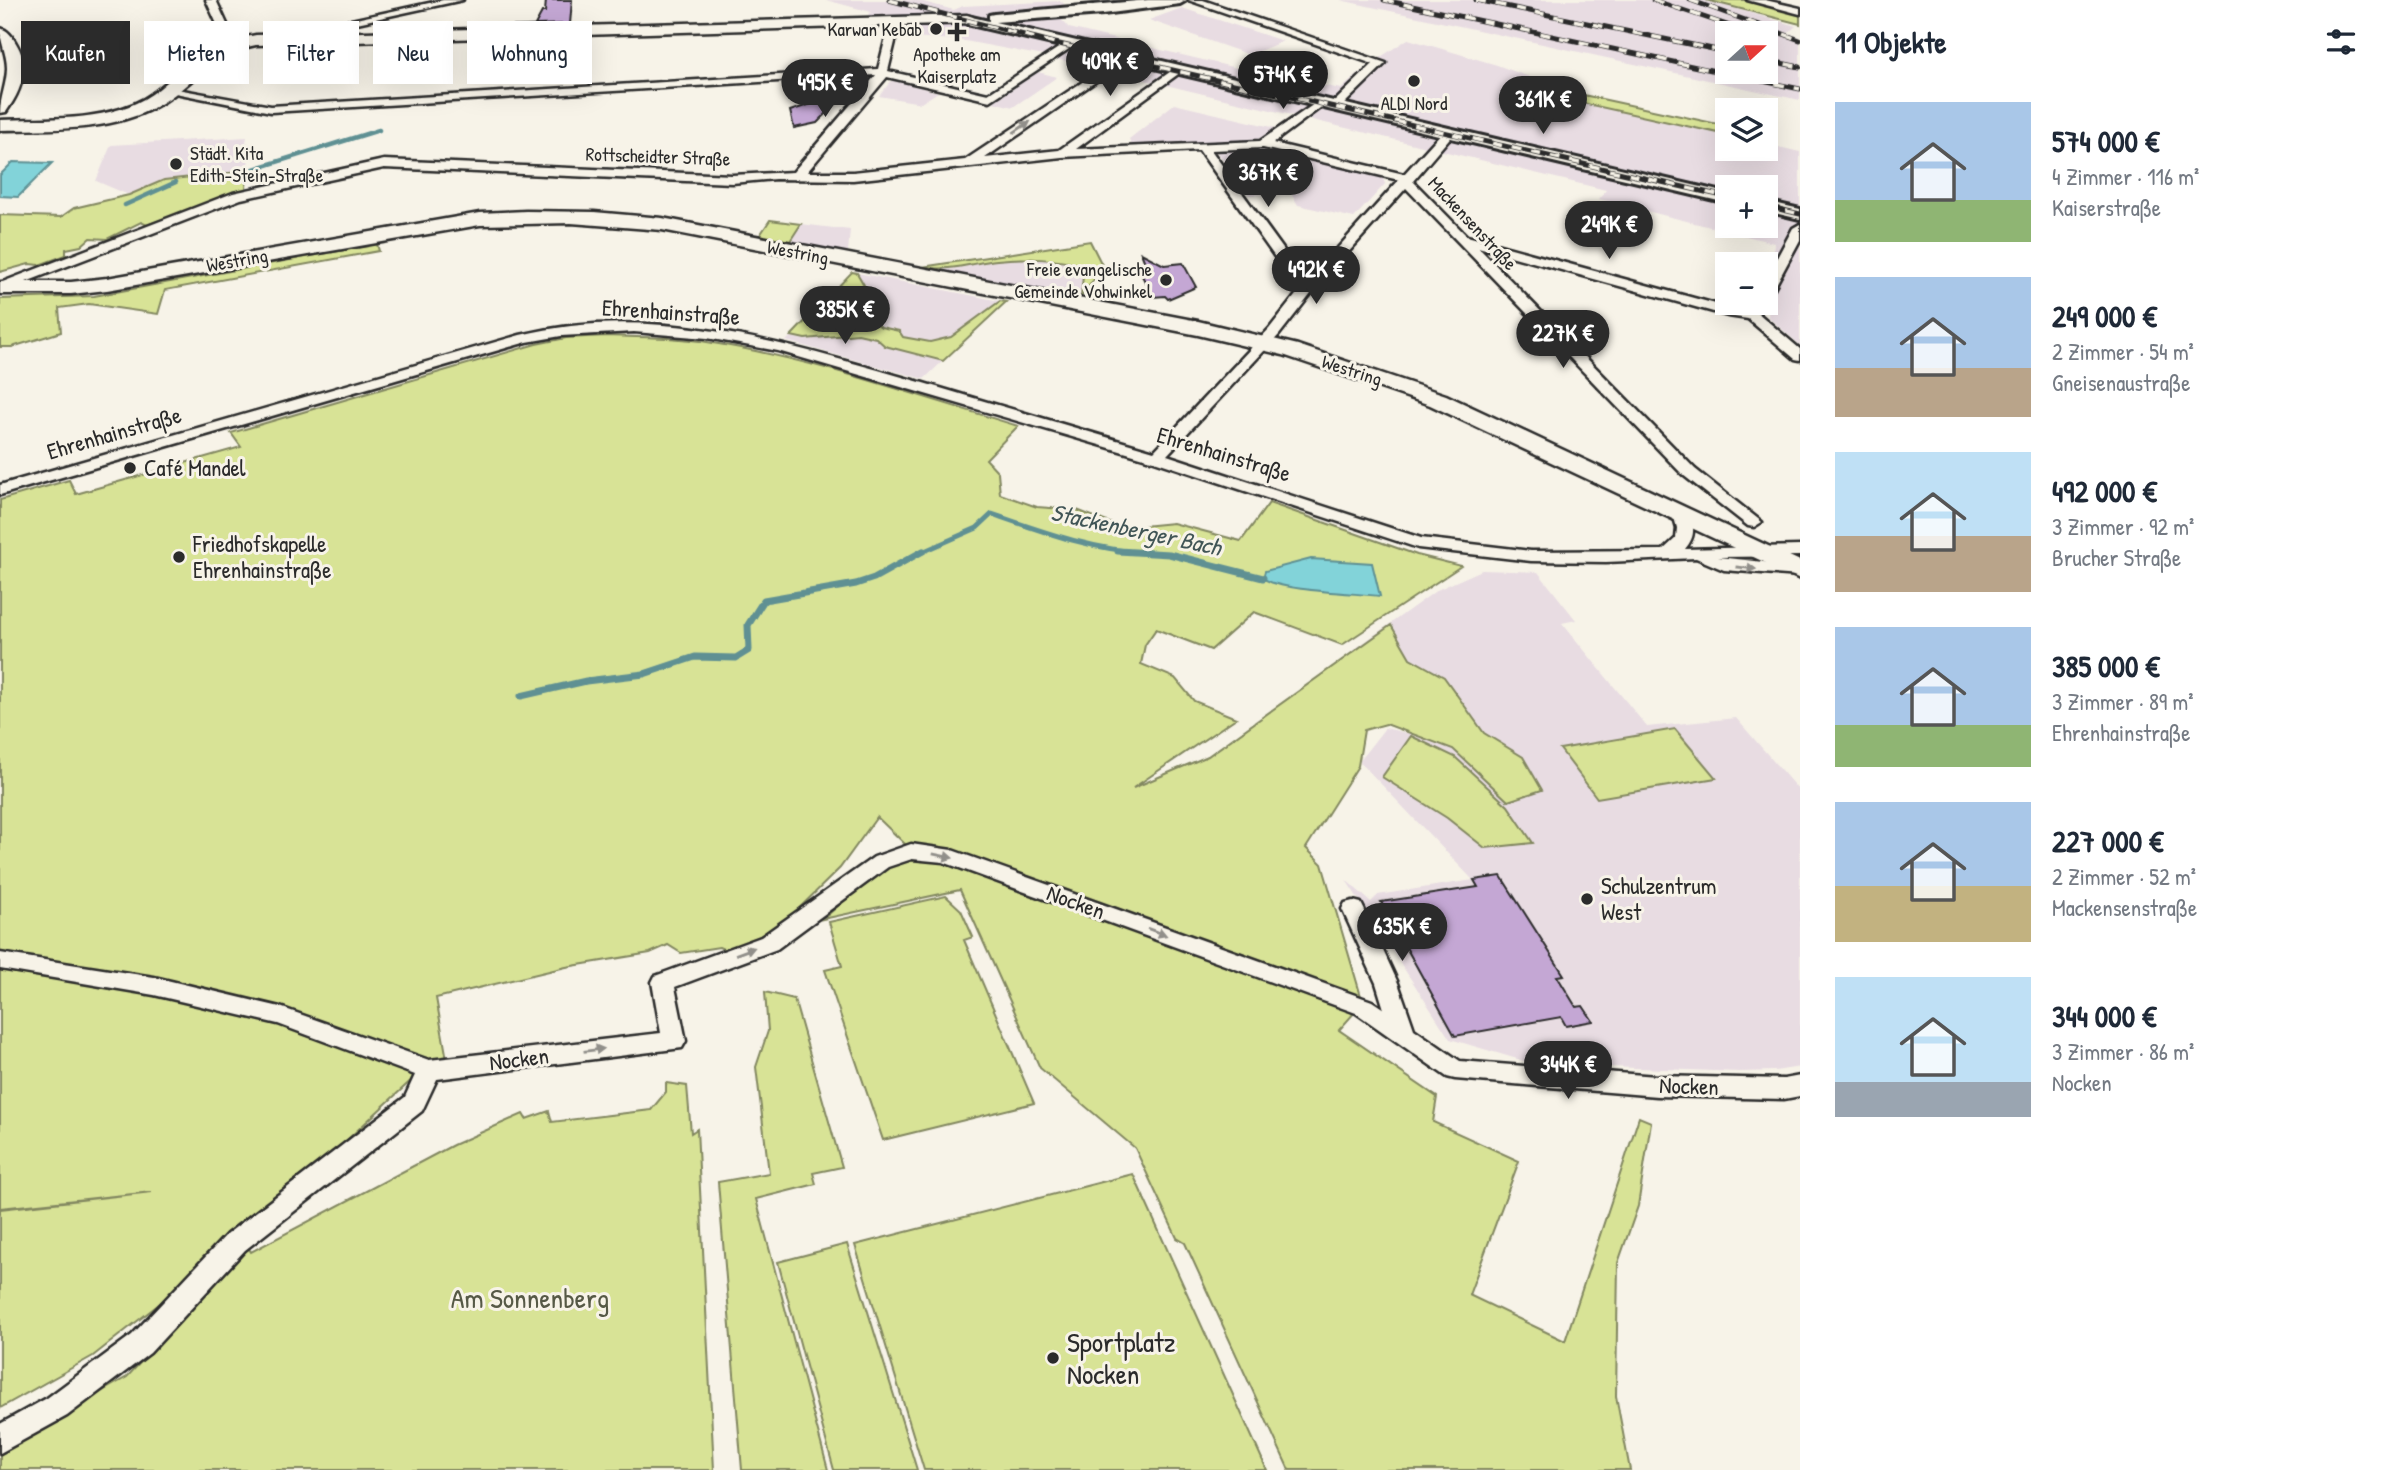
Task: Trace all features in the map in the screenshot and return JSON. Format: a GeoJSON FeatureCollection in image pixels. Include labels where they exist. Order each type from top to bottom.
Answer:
{"type":"FeatureCollection","features":[{"type":"Feature","properties":{"kind":"main road"},"geometry":{"type":"LineString","coordinates":[[249,43],[345,36],[967,20],[1180,0]]}},
{"type":"Feature","properties":{"kind":"main road"},"geometry":{"type":"LineString","coordinates":[[908,5],[1123,58],[1715,195]]}},
{"type":"Feature","properties":{"kind":"main road"},"geometry":{"type":"LineString","coordinates":[[0,33],[13,51],[16,73],[8,98],[0,108]]}},
{"type":"Feature","properties":{"kind":"main road"},"geometry":{"type":"LineString","coordinates":[[0,125],[107,117],[147,105],[176,84]]}},
{"type":"Feature","properties":{"kind":"main road"},"geometry":{"type":"LineString","coordinates":[[1778,209],[1800,214]]}},
{"type":"Feature","properties":{"kind":"main road","name":"Westring"},"geometry":{"type":"LineString","coordinates":[[0,288],[61,289],[107,284],[468,221],[581,216],[662,224],[1264,343],[1336,364],[1438,400],[1800,571]]}},
{"type":"Feature","properties":{"kind":"street"},"geometry":{"type":"LineString","coordinates":[[211,0],[221,21]]}},
{"type":"Feature","properties":{"kind":"street"},"geometry":{"type":"LineString","coordinates":[[258,41],[458,0]]}},
{"type":"Feature","properties":{"kind":"street"},"geometry":{"type":"LineString","coordinates":[[1193,0],[1381,63],[1356,88],[1263,144]]}},
{"type":"Feature","properties":{"kind":"street"},"geometry":{"type":"LineString","coordinates":[[1752,0],[1800,11]]}},
{"type":"Feature","properties":{"kind":"street"},"geometry":{"type":"LineString","coordinates":[[797,175],[881,79],[895,21]]}},
{"type":"Feature","properties":{"kind":"street"},"geometry":{"type":"LineString","coordinates":[[170,89],[271,109],[874,71],[990,98],[1070,45]]}},
{"type":"Feature","properties":{"kind":"street"},"geometry":{"type":"LineString","coordinates":[[965,165],[1123,58]]}},
{"type":"Feature","properties":{"kind":"street"},"geometry":{"type":"LineString","coordinates":[[1062,153],[1177,70]]}},
{"type":"Feature","properties":{"kind":"street"},"geometry":{"type":"LineString","coordinates":[[1157,457],[1264,343],[1306,291],[1448,133]]}},
{"type":"Feature","properties":{"kind":"street"},"geometry":{"type":"LineString","coordinates":[[1263,144],[1408,180]]}},
{"type":"Feature","properties":{"kind":"street","name":"Rottscheidter Straße"},"geometry":{"type":"LineString","coordinates":[[0,288],[237,196],[384,164],[732,179],[797,175],[853,176],[1062,153],[1263,144]]}},
{"type":"Feature","properties":{"kind":"street"},"geometry":{"type":"LineString","coordinates":[[1203,148],[1306,291]]}},
{"type":"Feature","properties":{"kind":"street","name":"Mackensenstraße"},"geometry":{"type":"LineString","coordinates":[[1408,180],[1459,238],[1689,472],[1754,522]]}},
{"type":"Feature","properties":{"kind":"street"},"geometry":{"type":"LineString","coordinates":[[1778,268],[1800,228]]}},
{"type":"Feature","properties":{"kind":"street"},"geometry":{"type":"LineString","coordinates":[[1459,238],[1715,307]]}},
{"type":"Feature","properties":{"kind":"street"},"geometry":{"type":"LineString","coordinates":[[1762,315],[1800,356]]}},
{"type":"Feature","properties":{"kind":"street","name":"Ehrenhainstraße"},"geometry":{"type":"LineString","coordinates":[[0,489],[525,338],[579,329],[609,328],[708,333],[768,343],[1157,457],[1418,544],[1455,551],[1540,558],[1800,551]]}},
{"type":"Feature","properties":{"kind":"street"},"geometry":{"type":"LineString","coordinates":[[1666,556],[1686,538],[1688,531],[1681,514]]}},
{"type":"Feature","properties":{"kind":"street","name":"Ehrenhainstraße"},"geometry":{"type":"LineString","coordinates":[[1693,554],[1724,565],[1800,571]]}},
{"type":"Feature","properties":{"kind":"street","name":"Nocken"},"geometry":{"type":"LineString","coordinates":[[0,961],[154,986],[280,1016],[429,1070],[674,1041],[663,982],[769,943],[881,862],[911,851],[945,855],[1364,1007],[1455,1070],[1657,1086],[1784,1089],[1800,1086]]}},
{"type":"Feature","properties":{"kind":"street"},"geometry":{"type":"LineString","coordinates":[[1353,909],[1387,983],[1404,1035]]}},
{"type":"Feature","properties":{"kind":"street"},"geometry":{"type":"LineString","coordinates":[[0,1439],[57,1407],[141,1344],[236,1242],[414,1104],[429,1070]]}},
{"type":"Feature","properties":{"kind":"shaded area"},"geometry":{"type":"Polygon","coordinates":[[[826,0],[916,0],[954,10],[963,6],[1061,1],[1077,17],[1061,19],[1069,28],[1253,72],[1341,89],[1370,64],[1408,39],[1497,65],[1554,86],[1547,95],[1715,132],[1715,161],[1778,161],[1778,147],[1800,152],[1800,345],[1768,317],[1778,315],[1778,252],[1773,252],[1774,243],[1754,238],[1778,238],[1778,175],[1715,175],[1715,228],[1599,199],[1606,190],[1044,56],[965,41],[901,36],[906,26],[902,16],[866,17],[871,12],[826,0]]]}},
{"type":"Feature","properties":{"kind":"shaded area"},"geometry":{"type":"Polygon","coordinates":[[[1340,0],[1706,0],[1796,26],[1788,33],[1800,37],[1800,100],[1726,84],[1778,84],[1778,21],[1715,21],[1715,82],[1340,0]]]}},
{"type":"Feature","properties":{"kind":"shaded area"},"geometry":{"type":"Polygon","coordinates":[[[1182,8],[1283,41],[1250,55],[1149,20],[1182,8]]]}},
{"type":"Feature","properties":{"kind":"shaded area"},"geometry":{"type":"Polygon","coordinates":[[[1038,72],[1057,77],[1013,107],[993,102],[1038,72]]]}},
{"type":"Feature","properties":{"kind":"shaded area"},"geometry":{"type":"Polygon","coordinates":[[[892,80],[938,92],[921,103],[879,96],[892,80]]]}},
{"type":"Feature","properties":{"kind":"shaded area"},"geometry":{"type":"Polygon","coordinates":[[[1174,104],[1276,128],[1252,143],[1132,146],[1129,139],[1174,104]]]}},
{"type":"Feature","properties":{"kind":"shaded area","name":"Städt. Kita Edith-Stein-Straße"},"geometry":{"type":"Polygon","coordinates":[[[247,137],[246,142],[251,145],[247,171],[164,180],[129,195],[96,181],[111,145],[247,137]]]}},
{"type":"Feature","properties":{"kind":"shaded area"},"geometry":{"type":"Polygon","coordinates":[[[1259,150],[1377,176],[1383,178],[1385,184],[1354,218],[1298,205],[1290,192],[1249,195],[1217,152],[1259,150]]]}},
{"type":"Feature","properties":{"kind":"shaded area"},"geometry":{"type":"Polygon","coordinates":[[[801,224],[850,230],[848,252],[790,241],[801,224]]]}},
{"type":"Feature","properties":{"kind":"shaded area"},"geometry":{"type":"Polygon","coordinates":[[[1044,258],[1085,265],[1081,297],[941,270],[998,260],[1044,258]]]}},
{"type":"Feature","properties":{"kind":"shaded area"},"geometry":{"type":"Polygon","coordinates":[[[857,273],[1000,301],[951,337],[930,342],[902,337],[899,331],[881,327],[856,306],[855,288],[864,285],[857,273]]]}},
{"type":"Feature","properties":{"kind":"shaded area"},"geometry":{"type":"Polygon","coordinates":[[[858,334],[876,338],[885,346],[943,361],[924,379],[786,341],[791,336],[805,339],[858,334]]]}},
{"type":"Feature","properties":{"kind":"shaded area","name":"Schulzentrum West"},"geometry":{"type":"Polygon","coordinates":[[[1482,570],[1538,572],[1576,620],[1562,623],[1647,727],[1736,718],[1800,792],[1800,1067],[1740,1072],[1534,1064],[1450,1039],[1346,880],[1371,902],[1378,895],[1473,880],[1359,761],[1385,728],[1487,752],[1352,651],[1437,590],[1482,570]]]}},
{"type":"Feature","properties":{"kind":"green space"},"geometry":{"type":"Polygon","coordinates":[[[1706,0],[1748,0],[1800,13],[1800,24],[1706,0]]]}},
{"type":"Feature","properties":{"kind":"green space"},"geometry":{"type":"Polygon","coordinates":[[[1554,86],[1574,93],[1715,123],[1715,132],[1546,95],[1554,86]]]}},
{"type":"Feature","properties":{"kind":"green space"},"geometry":{"type":"Polygon","coordinates":[[[247,171],[246,189],[147,225],[141,222],[107,239],[90,238],[81,246],[66,249],[66,255],[39,265],[29,264],[0,272],[0,215],[61,217],[74,208],[129,195],[164,180],[247,171]]]}},
{"type":"Feature","properties":{"kind":"green space"},"geometry":{"type":"Polygon","coordinates":[[[770,220],[801,224],[790,241],[760,235],[770,220]]]}},
{"type":"Feature","properties":{"kind":"green space"},"geometry":{"type":"Polygon","coordinates":[[[1090,241],[1103,267],[1081,297],[1084,265],[1019,258],[951,268],[922,267],[1090,241]]]}},
{"type":"Feature","properties":{"kind":"green space"},"geometry":{"type":"Polygon","coordinates":[[[377,244],[379,251],[165,290],[158,314],[89,304],[59,308],[61,332],[12,347],[0,347],[0,299],[94,296],[377,244]]]}},
{"type":"Feature","properties":{"kind":"green space"},"geometry":{"type":"Polygon","coordinates":[[[852,272],[857,273],[864,285],[855,288],[856,307],[881,327],[899,331],[903,337],[930,342],[951,337],[1000,301],[1006,302],[943,361],[885,346],[876,338],[858,334],[805,339],[791,336],[852,272]]]}},
{"type":"Feature","properties":{"kind":"green space"},"geometry":{"type":"Polygon","coordinates":[[[606,336],[687,340],[752,350],[867,380],[1018,426],[986,459],[998,472],[1000,494],[1037,507],[1077,510],[1122,528],[1173,523],[1241,541],[1269,503],[1417,555],[1461,566],[1342,645],[1254,612],[1211,650],[1156,629],[1145,645],[1141,664],[1175,678],[1194,701],[1236,718],[1133,788],[1208,756],[1391,625],[1410,658],[1444,677],[1484,733],[1523,757],[1542,790],[1508,801],[1453,749],[1386,724],[1364,730],[1358,766],[1306,848],[1322,864],[1363,1003],[1339,1030],[1437,1097],[1433,1122],[1519,1161],[1469,1295],[1565,1341],[1639,1117],[1651,1122],[1638,1206],[1618,1263],[1616,1396],[1630,1470],[1289,1470],[1185,1243],[1177,1238],[1135,1148],[1040,1068],[960,890],[823,919],[907,846],[877,817],[840,868],[781,926],[728,951],[719,947],[681,953],[668,945],[650,953],[566,967],[436,998],[448,1065],[176,984],[0,953],[0,500],[69,480],[76,494],[241,447],[231,433],[536,344],[566,338],[606,336]]]}},
{"type":"Feature","properties":{"kind":"green space"},"geometry":{"type":"Polygon","coordinates":[[[1675,729],[1716,778],[1597,798],[1560,749],[1675,729]]]}},
{"type":"Feature","properties":{"kind":"green space"},"geometry":{"type":"Polygon","coordinates":[[[1411,736],[1455,757],[1508,806],[1533,843],[1485,848],[1447,818],[1382,777],[1411,736]]]}},
{"type":"Feature","properties":{"kind":"green space"},"geometry":{"type":"Polygon","coordinates":[[[946,896],[961,910],[973,937],[964,940],[1034,1103],[883,1140],[825,970],[842,966],[829,922],[946,896]]]}},
{"type":"Feature","properties":{"kind":"green space"},"geometry":{"type":"Polygon","coordinates":[[[0,966],[153,992],[279,1022],[416,1076],[229,1249],[93,1356],[0,1408],[0,1209],[152,1192],[0,1208],[0,966]]]}},
{"type":"Feature","properties":{"kind":"green space"},"geometry":{"type":"Polygon","coordinates":[[[765,992],[794,999],[842,1167],[813,1173],[816,1184],[756,1199],[828,1470],[742,1470],[718,1182],[769,1173],[756,1067],[768,1031],[765,992]]]}},
{"type":"Feature","properties":{"kind":"green space","name":"Am Sonnenberg"},"geometry":{"type":"Polygon","coordinates":[[[666,1083],[687,1086],[691,1133],[697,1129],[714,1470],[0,1470],[0,1447],[127,1377],[248,1247],[251,1252],[453,1145],[523,1114],[526,1119],[549,1111],[552,1122],[651,1110],[666,1092],[666,1083]]]}},
{"type":"Feature","properties":{"kind":"green space","name":"Sportplatz Nocken"},"geometry":{"type":"Polygon","coordinates":[[[1133,1174],[1267,1470],[924,1470],[855,1245],[1133,1174]]]}},
{"type":"Feature","properties":{"kind":"green space"},"geometry":{"type":"Polygon","coordinates":[[[847,1244],[917,1470],[834,1470],[778,1262],[847,1244]]]}},
{"type":"Feature","properties":{"kind":"water"},"geometry":{"type":"Polygon","coordinates":[[[13,162],[52,163],[18,197],[0,196],[0,175],[13,162]]]}},
{"type":"Feature","properties":{"kind":"water"},"geometry":{"type":"Polygon","coordinates":[[[1311,559],[1372,563],[1380,596],[1300,589],[1263,578],[1265,571],[1311,559]]]}},
{"type":"Feature","properties":{"kind":"building"},"geometry":{"type":"Polygon","coordinates":[[[546,0],[572,0],[570,21],[537,21],[542,12],[545,12],[546,0]]]}},
{"type":"Feature","properties":{"kind":"building"},"geometry":{"type":"Polygon","coordinates":[[[848,92],[817,123],[794,128],[790,111],[848,92]]]}},
{"type":"Feature","properties":{"kind":"building","name":"Freie evangelische Gemeinde Vohwinkel"},"geometry":{"type":"Polygon","coordinates":[[[1141,253],[1164,265],[1183,263],[1196,287],[1168,299],[1165,296],[1153,297],[1137,266],[1146,265],[1141,253]]]}},
{"type":"Feature","properties":{"kind":"building"},"geometry":{"type":"Polygon","coordinates":[[[1501,876],[1564,975],[1557,976],[1576,1007],[1583,1006],[1593,1021],[1566,1026],[1561,1017],[1455,1036],[1381,902],[1478,887],[1474,880],[1501,876]]]}},
{"type":"Feature","properties":{"kind":"waterway"},"geometry":{"type":"LineString","coordinates":[[254,169],[379,130]]}},
{"type":"Feature","properties":{"kind":"waterway"},"geometry":{"type":"LineString","coordinates":[[190,179],[219,177]]}},
{"type":"Feature","properties":{"kind":"waterway"},"geometry":{"type":"LineString","coordinates":[[125,205],[176,182]]}},
{"type":"Feature","properties":{"kind":"waterway","name":"Stackenberger Bach"},"geometry":{"type":"LineString","coordinates":[[920,553],[977,528],[992,514],[1088,544],[1142,552]]}},
{"type":"Feature","properties":{"kind":"waterway","name":"Stackenberger Bach"},"geometry":{"type":"LineString","coordinates":[[521,696],[586,681],[644,674],[695,657],[736,658],[749,650],[748,625],[764,600],[856,584],[874,578],[923,551]]}},
{"type":"Feature","properties":{"kind":"waterway","name":"Stackenberger Bach"},"geometry":{"type":"LineString","coordinates":[[1118,551],[1142,552]]}},
{"type":"Feature","properties":{"kind":"waterway","name":"Stackenberger Bach"},"geometry":{"type":"LineString","coordinates":[[1142,552],[1169,554],[1263,578]]}},
{"type":"Feature","properties":{"kind":"waterway","name":"Stackenberger Bach"},"geometry":{"type":"LineString","coordinates":[[1142,552],[1148,553]]}},
{"type":"Feature","properties":{"kind":"railway"},"geometry":{"type":"LineString","coordinates":[[889,0],[1055,43],[1715,194]]}},
{"type":"Feature","properties":{"kind":"railway"},"geometry":{"type":"LineString","coordinates":[[1384,0],[1800,89]]}},
{"type":"Feature","properties":{"kind":"railway"},"geometry":{"type":"LineString","coordinates":[[1476,0],[1715,50]]}},
{"type":"Feature","properties":{"kind":"railway"},"geometry":{"type":"LineString","coordinates":[[1653,0],[1715,21]]}},
{"type":"Feature","properties":{"kind":"railway"},"geometry":{"type":"LineString","coordinates":[[1690,0],[1800,40]]}},
{"type":"Feature","properties":{"kind":"railway"},"geometry":{"type":"LineString","coordinates":[[1778,62],[1800,67]]}},
{"type":"Feature","properties":{"kind":"railway"},"geometry":{"type":"LineString","coordinates":[[1778,209],[1800,214]]}},
{"type":"Feature","properties":{"kind":"place","name":"Karwan Kebab"},"geometry":{"type":"Point","coordinates":[936,29]}},
{"type":"Feature","properties":{"kind":"place","name":"Apotheke am Kaiserplatz"},"geometry":{"type":"Point","coordinates":[957,32]}},
{"type":"Feature","properties":{"kind":"place","name":"ALDI Nord"},"geometry":{"type":"Point","coordinates":[1414,81]}},
{"type":"Feature","properties":{"kind":"place","name":"Städt. Kita Edith-Stein-Straße"},"geometry":{"type":"Point","coordinates":[176,164]}},
{"type":"Feature","properties":{"kind":"place","name":"Freie evangelische Gemeinde Vohwinkel"},"geometry":{"type":"Point","coordinates":[1166,280]}},
{"type":"Feature","properties":{"kind":"place","name":"Café Mandel"},"geometry":{"type":"Point","coordinates":[130,468]}},
{"type":"Feature","properties":{"kind":"place","name":"Friedhofskapelle Ehrenhainstraße"},"geometry":{"type":"Point","coordinates":[179,557]}},
{"type":"Feature","properties":{"kind":"place","name":"Schulzentrum West"},"geometry":{"type":"Point","coordinates":[1587,899]}},
{"type":"Feature","properties":{"kind":"place","name":"Sportplatz Nocken"},"geometry":{"type":"Point","coordinates":[1053,1358]}}]}
